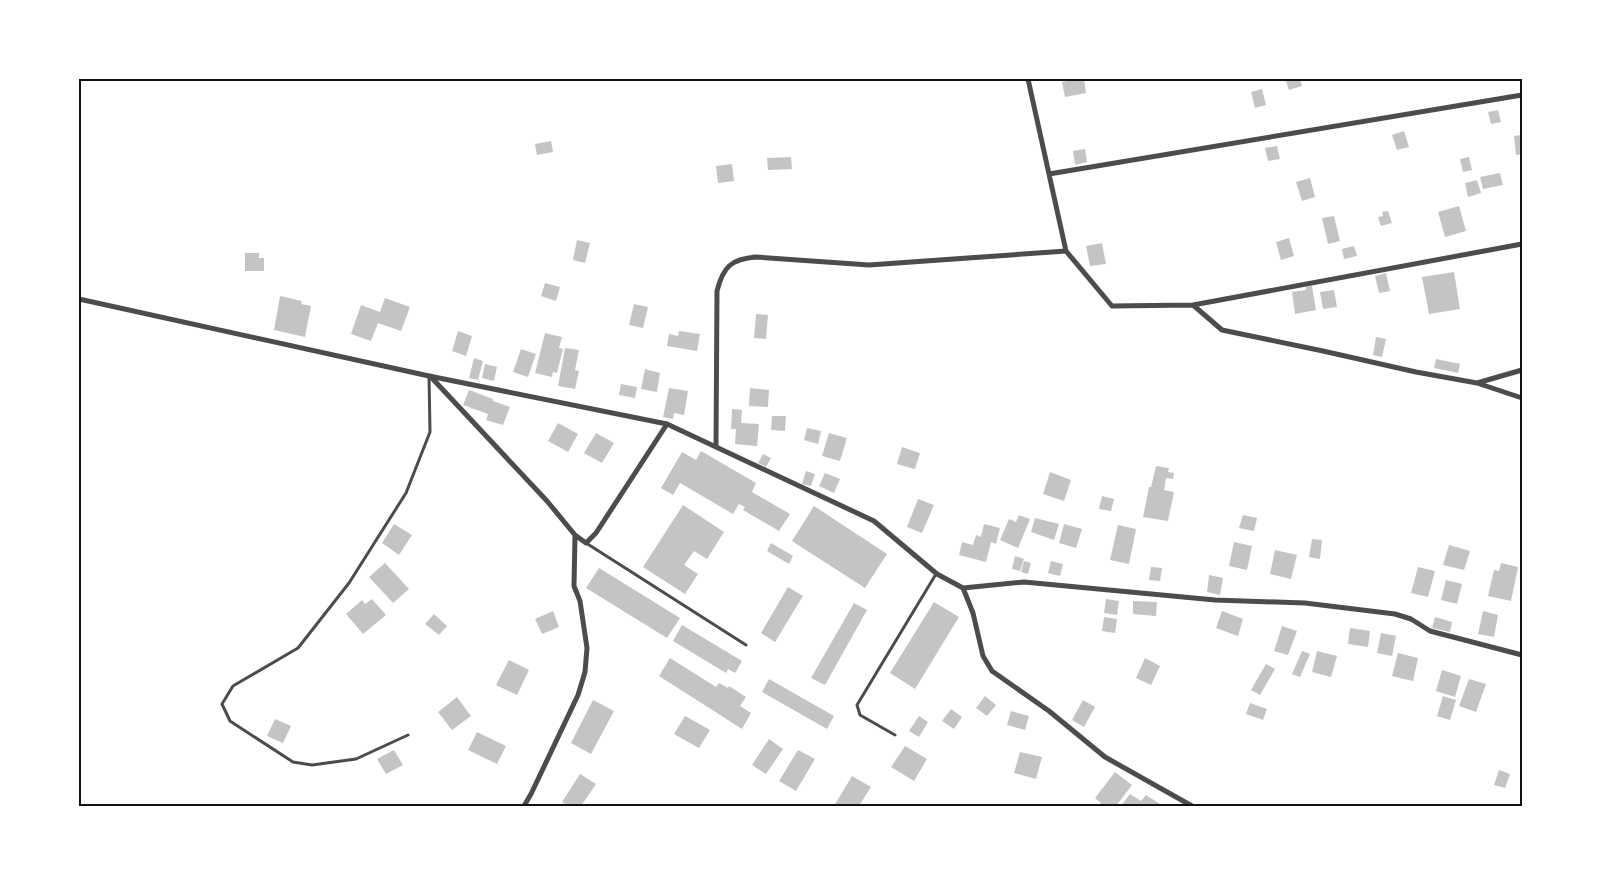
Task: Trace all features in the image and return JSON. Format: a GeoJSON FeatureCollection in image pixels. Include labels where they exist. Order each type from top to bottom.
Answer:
{"type":"FeatureCollection","features":[{"type":"Feature","properties":{"kind":"street"},"geometry":{"type":"LineString","coordinates":[[1028,79],[1066,251],[1112,306],[1193,305],[1522,244]]}},
{"type":"Feature","properties":{"kind":"street"},"geometry":{"type":"LineString","coordinates":[[1049,174],[1522,96]]}},
{"type":"Feature","properties":{"kind":"street"},"geometry":{"type":"LineString","coordinates":[[716,446],[718,291],[726,268],[735,261],[756,257],[870,265],[1066,251]]}},
{"type":"Feature","properties":{"kind":"street"},"geometry":{"type":"LineString","coordinates":[[79,300],[429,376],[667,424],[874,521],[937,574],[963,588],[1024,582],[1215,600],[1305,604],[1395,614],[1411,619],[1430,631],[1522,655]]}},
{"type":"Feature","properties":{"kind":"street"},"geometry":{"type":"LineString","coordinates":[[1193,305],[1222,330],[1323,350],[1416,372],[1477,383],[1522,398]]}},
{"type":"Feature","properties":{"kind":"street"},"geometry":{"type":"LineString","coordinates":[[1477,383],[1522,370]]}},
{"type":"Feature","properties":{"kind":"street"},"geometry":{"type":"LineString","coordinates":[[429,376],[547,502],[575,535],[586,542],[596,532],[667,424]]}},
{"type":"Feature","properties":{"kind":"street"},"geometry":{"type":"LineString","coordinates":[[524,806],[578,695],[585,672],[587,648],[580,601],[574,586],[575,535]]}},
{"type":"Feature","properties":{"kind":"street"},"geometry":{"type":"LineString","coordinates":[[963,588],[973,613],[982,656],[992,671],[1049,711],[1105,757],[1192,806]]}},
{"type":"Feature","properties":{"kind":"lane"},"geometry":{"type":"LineString","coordinates":[[408,735],[356,759],[312,765],[293,762],[230,721],[222,704],[233,686],[298,648],[349,583],[406,493],[430,432],[429,376]]}},
{"type":"Feature","properties":{"kind":"lane"},"geometry":{"type":"LineString","coordinates":[[586,542],[746,645]]}},
{"type":"Feature","properties":{"kind":"lane"},"geometry":{"type":"LineString","coordinates":[[895,736],[860,715],[857,705],[937,574]]}},
{"type":"Feature","properties":{"kind":"building"},"geometry":{"type":"Polygon","coordinates":[[[1084,79],[1086,93],[1065,97],[1062,82],[1084,79]]]}},
{"type":"Feature","properties":{"kind":"building"},"geometry":{"type":"Polygon","coordinates":[[[1300,79],[1302,86],[1289,90],[1286,81],[1300,79]]]}},
{"type":"Feature","properties":{"kind":"building"},"geometry":{"type":"Polygon","coordinates":[[[1262,89],[1266,105],[1255,108],[1251,92],[1262,89]]]}},
{"type":"Feature","properties":{"kind":"building"},"geometry":{"type":"Polygon","coordinates":[[[1498,110],[1501,122],[1491,124],[1488,112],[1498,110]]]}},
{"type":"Feature","properties":{"kind":"building"},"geometry":{"type":"Polygon","coordinates":[[[1404,131],[1409,147],[1397,150],[1392,135],[1404,131]]]}},
{"type":"Feature","properties":{"kind":"building"},"geometry":{"type":"Polygon","coordinates":[[[1522,135],[1522,154],[1516,155],[1514,136],[1522,135]]]}},
{"type":"Feature","properties":{"kind":"building"},"geometry":{"type":"Polygon","coordinates":[[[551,141],[553,152],[537,155],[535,144],[551,141]]]}},
{"type":"Feature","properties":{"kind":"building"},"geometry":{"type":"Polygon","coordinates":[[[1277,146],[1280,159],[1268,161],[1265,148],[1277,146]]]}},
{"type":"Feature","properties":{"kind":"building"},"geometry":{"type":"Polygon","coordinates":[[[1085,149],[1087,162],[1075,165],[1073,151],[1085,149]]]}},
{"type":"Feature","properties":{"kind":"building"},"geometry":{"type":"Polygon","coordinates":[[[791,157],[792,169],[768,170],[767,158],[791,157]]]}},
{"type":"Feature","properties":{"kind":"building"},"geometry":{"type":"Polygon","coordinates":[[[1469,157],[1472,170],[1463,172],[1460,159],[1469,157]]]}},
{"type":"Feature","properties":{"kind":"building"},"geometry":{"type":"Polygon","coordinates":[[[732,164],[734,181],[718,183],[716,166],[732,164]]]}},
{"type":"Feature","properties":{"kind":"building"},"geometry":{"type":"Polygon","coordinates":[[[1500,173],[1503,185],[1483,189],[1480,177],[1500,173]]]}},
{"type":"Feature","properties":{"kind":"building"},"geometry":{"type":"Polygon","coordinates":[[[1310,178],[1315,197],[1302,201],[1296,182],[1310,178]]]}},
{"type":"Feature","properties":{"kind":"building"},"geometry":{"type":"Polygon","coordinates":[[[1477,180],[1481,193],[1468,197],[1465,183],[1477,180]]]}},
{"type":"Feature","properties":{"kind":"building"},"geometry":{"type":"Polygon","coordinates":[[[1459,206],[1466,231],[1445,237],[1438,212],[1459,206]]]}},
{"type":"Feature","properties":{"kind":"building"},"geometry":{"type":"Polygon","coordinates":[[[1388,211],[1392,223],[1381,226],[1378,217],[1383,216],[1382,212],[1388,211]]]}},
{"type":"Feature","properties":{"kind":"building"},"geometry":{"type":"Polygon","coordinates":[[[1334,216],[1340,241],[1328,244],[1322,218],[1334,216]]]}},
{"type":"Feature","properties":{"kind":"building"},"geometry":{"type":"Polygon","coordinates":[[[1289,238],[1294,256],[1281,260],[1276,242],[1289,238]]]}},
{"type":"Feature","properties":{"kind":"building"},"geometry":{"type":"Polygon","coordinates":[[[577,240],[590,243],[585,263],[573,260],[577,240]]]}},
{"type":"Feature","properties":{"kind":"building"},"geometry":{"type":"Polygon","coordinates":[[[1102,243],[1106,264],[1090,266],[1086,246],[1102,243]]]}},
{"type":"Feature","properties":{"kind":"building"},"geometry":{"type":"Polygon","coordinates":[[[1354,246],[1357,256],[1344,259],[1342,249],[1354,246]]]}},
{"type":"Feature","properties":{"kind":"building"},"geometry":{"type":"Polygon","coordinates":[[[245,253],[259,253],[259,258],[264,258],[264,271],[245,271],[245,253]]]}},
{"type":"Feature","properties":{"kind":"building"},"geometry":{"type":"Polygon","coordinates":[[[1454,272],[1460,309],[1429,314],[1422,277],[1454,272]]]}},
{"type":"Feature","properties":{"kind":"building"},"geometry":{"type":"Polygon","coordinates":[[[1386,273],[1390,291],[1379,293],[1375,276],[1386,273]]]}},
{"type":"Feature","properties":{"kind":"building"},"geometry":{"type":"Polygon","coordinates":[[[545,283],[560,287],[556,301],[541,296],[545,283]]]}},
{"type":"Feature","properties":{"kind":"building"},"geometry":{"type":"Polygon","coordinates":[[[1312,286],[1316,310],[1295,314],[1292,292],[1306,290],[1306,287],[1312,286]]]}},
{"type":"Feature","properties":{"kind":"building"},"geometry":{"type":"Polygon","coordinates":[[[1334,290],[1337,307],[1323,309],[1320,292],[1334,290]]]}},
{"type":"Feature","properties":{"kind":"building"},"geometry":{"type":"Polygon","coordinates":[[[280,296],[302,301],[301,304],[311,306],[305,337],[274,330],[280,296]]]}},
{"type":"Feature","properties":{"kind":"building"},"geometry":{"type":"Polygon","coordinates":[[[385,298],[410,307],[401,331],[378,323],[371,341],[351,334],[361,305],[380,312],[385,298]]]}},
{"type":"Feature","properties":{"kind":"building"},"geometry":{"type":"Polygon","coordinates":[[[634,304],[648,307],[643,328],[629,325],[634,304]]]}},
{"type":"Feature","properties":{"kind":"building"},"geometry":{"type":"Polygon","coordinates":[[[756,314],[768,315],[766,339],[754,338],[756,314]]]}},
{"type":"Feature","properties":{"kind":"building"},"geometry":{"type":"Polygon","coordinates":[[[458,331],[472,336],[466,356],[452,351],[458,331]]]}},
{"type":"Feature","properties":{"kind":"building"},"geometry":{"type":"Polygon","coordinates":[[[679,331],[700,334],[697,351],[667,346],[669,334],[678,336],[679,331]]]}},
{"type":"Feature","properties":{"kind":"building"},"geometry":{"type":"Polygon","coordinates":[[[545,333],[562,337],[559,348],[563,349],[557,373],[553,372],[552,377],[535,373],[545,333]]]}},
{"type":"Feature","properties":{"kind":"building"},"geometry":{"type":"Polygon","coordinates":[[[1376,337],[1386,339],[1382,357],[1373,355],[1376,337]]]}},
{"type":"Feature","properties":{"kind":"building"},"geometry":{"type":"Polygon","coordinates":[[[565,348],[579,350],[575,370],[579,371],[575,389],[558,386],[565,348]]]}},
{"type":"Feature","properties":{"kind":"building"},"geometry":{"type":"Polygon","coordinates":[[[521,349],[536,354],[528,377],[513,372],[521,349]]]}},
{"type":"Feature","properties":{"kind":"building"},"geometry":{"type":"Polygon","coordinates":[[[474,358],[483,361],[478,380],[469,378],[474,358]]]}},
{"type":"Feature","properties":{"kind":"building"},"geometry":{"type":"Polygon","coordinates":[[[1436,359],[1460,364],[1458,373],[1434,368],[1436,359]]]}},
{"type":"Feature","properties":{"kind":"building"},"geometry":{"type":"Polygon","coordinates":[[[485,364],[497,367],[494,381],[482,378],[485,364]]]}},
{"type":"Feature","properties":{"kind":"building"},"geometry":{"type":"Polygon","coordinates":[[[645,369],[660,373],[657,392],[641,389],[645,369]]]}},
{"type":"Feature","properties":{"kind":"building"},"geometry":{"type":"Polygon","coordinates":[[[621,384],[637,387],[635,398],[619,395],[621,384]]]}},
{"type":"Feature","properties":{"kind":"building"},"geometry":{"type":"Polygon","coordinates":[[[669,388],[688,391],[684,415],[674,413],[673,419],[663,417],[669,388]]]}},
{"type":"Feature","properties":{"kind":"building"},"geometry":{"type":"Polygon","coordinates":[[[750,388],[769,390],[768,407],[749,406],[750,388]]]}},
{"type":"Feature","properties":{"kind":"building"},"geometry":{"type":"Polygon","coordinates":[[[469,390],[510,407],[503,425],[486,420],[488,414],[463,405],[469,390]]]}},
{"type":"Feature","properties":{"kind":"building"},"geometry":{"type":"Polygon","coordinates":[[[732,409],[742,410],[741,423],[759,424],[757,446],[735,444],[736,429],[731,429],[732,409]]]}},
{"type":"Feature","properties":{"kind":"building"},"geometry":{"type":"Polygon","coordinates":[[[772,416],[786,416],[785,431],[771,430],[772,416]]]}},
{"type":"Feature","properties":{"kind":"building"},"geometry":{"type":"Polygon","coordinates":[[[558,423],[578,434],[568,452],[548,441],[558,423]]]}},
{"type":"Feature","properties":{"kind":"building"},"geometry":{"type":"Polygon","coordinates":[[[807,428],[821,431],[818,444],[804,440],[807,428]]]}},
{"type":"Feature","properties":{"kind":"building"},"geometry":{"type":"Polygon","coordinates":[[[596,433],[614,443],[602,463],[584,453],[596,433]]]}},
{"type":"Feature","properties":{"kind":"building"},"geometry":{"type":"Polygon","coordinates":[[[829,433],[847,438],[840,461],[822,456],[829,433]]]}},
{"type":"Feature","properties":{"kind":"building"},"geometry":{"type":"Polygon","coordinates":[[[902,447],[920,453],[915,469],[897,464],[902,447]]]}},
{"type":"Feature","properties":{"kind":"building"},"geometry":{"type":"Polygon","coordinates":[[[701,451],[756,483],[752,492],[790,514],[779,531],[743,510],[745,507],[739,504],[733,514],[680,483],[673,495],[661,488],[682,452],[696,460],[701,451]]]}},
{"type":"Feature","properties":{"kind":"building"},"geometry":{"type":"Polygon","coordinates":[[[763,454],[771,458],[766,467],[758,463],[763,454]]]}},
{"type":"Feature","properties":{"kind":"building"},"geometry":{"type":"Polygon","coordinates":[[[1156,466],[1169,468],[1168,472],[1174,473],[1173,479],[1166,478],[1164,490],[1174,492],[1168,521],[1143,517],[1149,487],[1151,487],[1156,466]]]}},
{"type":"Feature","properties":{"kind":"building"},"geometry":{"type":"Polygon","coordinates":[[[806,471],[815,474],[811,486],[802,484],[806,471]]]}},
{"type":"Feature","properties":{"kind":"building"},"geometry":{"type":"Polygon","coordinates":[[[1050,472],[1071,480],[1064,501],[1043,494],[1050,472]]]}},
{"type":"Feature","properties":{"kind":"building"},"geometry":{"type":"Polygon","coordinates":[[[825,473],[840,479],[834,493],[819,486],[825,473]]]}},
{"type":"Feature","properties":{"kind":"building"},"geometry":{"type":"Polygon","coordinates":[[[1102,496],[1114,499],[1111,511],[1099,509],[1102,496]]]}},
{"type":"Feature","properties":{"kind":"building"},"geometry":{"type":"Polygon","coordinates":[[[918,499],[934,505],[922,533],[907,527],[918,499]]]}},
{"type":"Feature","properties":{"kind":"building"},"geometry":{"type":"Polygon","coordinates":[[[683,505],[724,532],[707,559],[694,551],[684,565],[698,574],[685,594],[643,567],[683,505]]]}},
{"type":"Feature","properties":{"kind":"building"},"geometry":{"type":"Polygon","coordinates":[[[814,506],[887,554],[865,588],[792,541],[814,506]]]}},
{"type":"Feature","properties":{"kind":"building"},"geometry":{"type":"Polygon","coordinates":[[[1019,515],[1030,519],[1018,548],[1000,540],[1009,519],[1016,522],[1019,515]]]}},
{"type":"Feature","properties":{"kind":"building"},"geometry":{"type":"Polygon","coordinates":[[[1243,515],[1257,518],[1254,531],[1239,528],[1243,515]]]}},
{"type":"Feature","properties":{"kind":"building"},"geometry":{"type":"Polygon","coordinates":[[[1035,518],[1059,524],[1054,540],[1031,532],[1035,518]]]}},
{"type":"Feature","properties":{"kind":"building"},"geometry":{"type":"Polygon","coordinates":[[[394,524],[412,535],[399,555],[382,543],[394,524]]]}},
{"type":"Feature","properties":{"kind":"building"},"geometry":{"type":"Polygon","coordinates":[[[984,524],[1000,528],[996,544],[991,542],[986,562],[959,555],[962,542],[973,545],[976,535],[981,537],[984,524]]]}},
{"type":"Feature","properties":{"kind":"building"},"geometry":{"type":"Polygon","coordinates":[[[1064,524],[1082,529],[1076,548],[1059,543],[1064,524]]]}},
{"type":"Feature","properties":{"kind":"building"},"geometry":{"type":"Polygon","coordinates":[[[1118,525],[1136,529],[1129,564],[1110,560],[1118,525]]]}},
{"type":"Feature","properties":{"kind":"building"},"geometry":{"type":"Polygon","coordinates":[[[1312,539],[1322,540],[1320,559],[1309,557],[1312,539]]]}},
{"type":"Feature","properties":{"kind":"building"},"geometry":{"type":"Polygon","coordinates":[[[1234,542],[1252,546],[1247,570],[1229,566],[1234,542]]]}},
{"type":"Feature","properties":{"kind":"building"},"geometry":{"type":"Polygon","coordinates":[[[771,543],[793,556],[789,564],[767,551],[771,543]]]}},
{"type":"Feature","properties":{"kind":"building"},"geometry":{"type":"Polygon","coordinates":[[[1449,545],[1470,551],[1464,570],[1443,565],[1449,545]]]}},
{"type":"Feature","properties":{"kind":"building"},"geometry":{"type":"Polygon","coordinates":[[[1275,550],[1297,555],[1291,579],[1270,574],[1275,550]]]}},
{"type":"Feature","properties":{"kind":"building"},"geometry":{"type":"Polygon","coordinates":[[[1015,556],[1024,559],[1020,571],[1012,569],[1015,556]]]}},
{"type":"Feature","properties":{"kind":"building"},"geometry":{"type":"Polygon","coordinates":[[[1024,561],[1031,563],[1028,574],[1021,572],[1024,561]]]}},
{"type":"Feature","properties":{"kind":"building"},"geometry":{"type":"Polygon","coordinates":[[[1051,561],[1063,564],[1060,576],[1048,573],[1051,561]]]}},
{"type":"Feature","properties":{"kind":"building"},"geometry":{"type":"Polygon","coordinates":[[[385,563],[409,589],[393,603],[369,577],[385,563]]]}},
{"type":"Feature","properties":{"kind":"building"},"geometry":{"type":"Polygon","coordinates":[[[1501,563],[1518,567],[1511,601],[1488,596],[1494,570],[1499,571],[1501,563]]]}},
{"type":"Feature","properties":{"kind":"building"},"geometry":{"type":"Polygon","coordinates":[[[1151,567],[1162,568],[1160,581],[1149,580],[1151,567]]]}},
{"type":"Feature","properties":{"kind":"building"},"geometry":{"type":"Polygon","coordinates":[[[1418,567],[1435,571],[1428,597],[1411,593],[1418,567]]]}},
{"type":"Feature","properties":{"kind":"building"},"geometry":{"type":"Polygon","coordinates":[[[599,568],[680,618],[667,638],[586,588],[599,568]]]}},
{"type":"Feature","properties":{"kind":"building"},"geometry":{"type":"Polygon","coordinates":[[[1209,575],[1223,578],[1220,595],[1207,592],[1209,575]]]}},
{"type":"Feature","properties":{"kind":"building"},"geometry":{"type":"Polygon","coordinates":[[[1446,580],[1462,584],[1457,604],[1441,600],[1446,580]]]}},
{"type":"Feature","properties":{"kind":"building"},"geometry":{"type":"Polygon","coordinates":[[[788,587],[803,596],[775,642],[761,633],[788,587]]]}},
{"type":"Feature","properties":{"kind":"building"},"geometry":{"type":"Polygon","coordinates":[[[372,599],[386,615],[363,634],[346,614],[362,600],[365,604],[372,599]]]}},
{"type":"Feature","properties":{"kind":"building"},"geometry":{"type":"Polygon","coordinates":[[[1106,599],[1119,601],[1117,615],[1104,613],[1106,599]]]}},
{"type":"Feature","properties":{"kind":"building"},"geometry":{"type":"Polygon","coordinates":[[[1133,601],[1157,602],[1156,616],[1133,614],[1133,601]]]}},
{"type":"Feature","properties":{"kind":"building"},"geometry":{"type":"Polygon","coordinates":[[[934,602],[959,617],[915,689],[890,673],[934,602]]]}},
{"type":"Feature","properties":{"kind":"building"},"geometry":{"type":"Polygon","coordinates":[[[854,603],[867,610],[825,685],[811,678],[854,603]]]}},
{"type":"Feature","properties":{"kind":"building"},"geometry":{"type":"Polygon","coordinates":[[[553,611],[559,627],[542,634],[535,619],[553,611]]]}},
{"type":"Feature","properties":{"kind":"building"},"geometry":{"type":"Polygon","coordinates":[[[1222,611],[1243,619],[1238,636],[1216,628],[1222,611]]]}},
{"type":"Feature","properties":{"kind":"building"},"geometry":{"type":"Polygon","coordinates":[[[1483,611],[1498,615],[1494,637],[1478,634],[1483,611]]]}},
{"type":"Feature","properties":{"kind":"building"},"geometry":{"type":"Polygon","coordinates":[[[434,614],[447,626],[439,635],[425,624],[434,614]]]}},
{"type":"Feature","properties":{"kind":"building"},"geometry":{"type":"Polygon","coordinates":[[[1104,617],[1117,619],[1115,633],[1102,631],[1104,617]]]}},
{"type":"Feature","properties":{"kind":"building"},"geometry":{"type":"Polygon","coordinates":[[[1435,617],[1452,622],[1450,632],[1432,628],[1435,617]]]}},
{"type":"Feature","properties":{"kind":"building"},"geometry":{"type":"Polygon","coordinates":[[[682,625],[742,661],[735,673],[728,669],[726,673],[673,641],[682,625]]]}},
{"type":"Feature","properties":{"kind":"building"},"geometry":{"type":"Polygon","coordinates":[[[1282,626],[1297,631],[1288,655],[1274,651],[1282,626]]]}},
{"type":"Feature","properties":{"kind":"building"},"geometry":{"type":"Polygon","coordinates":[[[1350,628],[1370,631],[1368,647],[1348,644],[1350,628]]]}},
{"type":"Feature","properties":{"kind":"building"},"geometry":{"type":"Polygon","coordinates":[[[1381,633],[1396,636],[1392,656],[1377,653],[1381,633]]]}},
{"type":"Feature","properties":{"kind":"building"},"geometry":{"type":"Polygon","coordinates":[[[1302,651],[1310,654],[1300,677],[1292,674],[1302,651]]]}},
{"type":"Feature","properties":{"kind":"building"},"geometry":{"type":"Polygon","coordinates":[[[1317,651],[1337,656],[1331,677],[1312,672],[1317,651]]]}},
{"type":"Feature","properties":{"kind":"building"},"geometry":{"type":"Polygon","coordinates":[[[1398,653],[1418,658],[1413,681],[1392,676],[1398,653]]]}},
{"type":"Feature","properties":{"kind":"building"},"geometry":{"type":"Polygon","coordinates":[[[670,658],[716,687],[719,683],[728,688],[729,686],[746,697],[740,706],[751,713],[742,729],[659,676],[670,658]]]}},
{"type":"Feature","properties":{"kind":"building"},"geometry":{"type":"Polygon","coordinates":[[[1145,658],[1160,666],[1151,685],[1136,678],[1145,658]]]}},
{"type":"Feature","properties":{"kind":"building"},"geometry":{"type":"Polygon","coordinates":[[[509,660],[529,670],[517,695],[496,685],[509,660]]]}},
{"type":"Feature","properties":{"kind":"building"},"geometry":{"type":"Polygon","coordinates":[[[1266,664],[1275,669],[1260,695],[1251,690],[1266,664]]]}},
{"type":"Feature","properties":{"kind":"building"},"geometry":{"type":"Polygon","coordinates":[[[1442,670],[1461,676],[1455,697],[1436,691],[1442,670]]]}},
{"type":"Feature","properties":{"kind":"building"},"geometry":{"type":"Polygon","coordinates":[[[769,679],[834,716],[827,729],[762,692],[769,679]]]}},
{"type":"Feature","properties":{"kind":"building"},"geometry":{"type":"Polygon","coordinates":[[[1469,679],[1486,684],[1476,712],[1459,706],[1469,679]]]}},
{"type":"Feature","properties":{"kind":"building"},"geometry":{"type":"Polygon","coordinates":[[[985,696],[996,705],[987,716],[976,708],[985,696]]]}},
{"type":"Feature","properties":{"kind":"building"},"geometry":{"type":"Polygon","coordinates":[[[1443,696],[1456,700],[1450,720],[1437,716],[1443,696]]]}},
{"type":"Feature","properties":{"kind":"building"},"geometry":{"type":"Polygon","coordinates":[[[457,697],[471,716],[452,730],[438,712],[457,697]]]}},
{"type":"Feature","properties":{"kind":"building"},"geometry":{"type":"Polygon","coordinates":[[[593,700],[614,711],[591,754],[571,743],[593,700]]]}},
{"type":"Feature","properties":{"kind":"building"},"geometry":{"type":"Polygon","coordinates":[[[1083,700],[1095,707],[1084,727],[1072,720],[1083,700]]]}},
{"type":"Feature","properties":{"kind":"building"},"geometry":{"type":"Polygon","coordinates":[[[1250,703],[1267,709],[1263,720],[1246,714],[1250,703]]]}},
{"type":"Feature","properties":{"kind":"building"},"geometry":{"type":"Polygon","coordinates":[[[951,709],[962,717],[954,729],[942,721],[951,709]]]}},
{"type":"Feature","properties":{"kind":"building"},"geometry":{"type":"Polygon","coordinates":[[[1011,711],[1029,716],[1025,730],[1007,725],[1011,711]]]}},
{"type":"Feature","properties":{"kind":"building"},"geometry":{"type":"Polygon","coordinates":[[[685,716],[710,730],[699,748],[674,734],[685,716]]]}},
{"type":"Feature","properties":{"kind":"building"},"geometry":{"type":"Polygon","coordinates":[[[919,716],[928,722],[919,737],[909,731],[919,716]]]}},
{"type":"Feature","properties":{"kind":"building"},"geometry":{"type":"Polygon","coordinates":[[[275,719],[291,726],[283,743],[267,736],[275,719]]]}},
{"type":"Feature","properties":{"kind":"building"},"geometry":{"type":"Polygon","coordinates":[[[477,732],[506,746],[497,764],[468,750],[477,732]]]}},
{"type":"Feature","properties":{"kind":"building"},"geometry":{"type":"Polygon","coordinates":[[[769,739],[783,749],[766,774],[752,765],[769,739]]]}},
{"type":"Feature","properties":{"kind":"building"},"geometry":{"type":"Polygon","coordinates":[[[905,746],[927,759],[914,781],[891,767],[905,746]]]}},
{"type":"Feature","properties":{"kind":"building"},"geometry":{"type":"Polygon","coordinates":[[[394,750],[403,765],[386,774],[377,759],[394,750]]]}},
{"type":"Feature","properties":{"kind":"building"},"geometry":{"type":"Polygon","coordinates":[[[798,750],[815,759],[796,791],[779,781],[798,750]]]}},
{"type":"Feature","properties":{"kind":"building"},"geometry":{"type":"Polygon","coordinates":[[[1020,752],[1042,757],[1036,779],[1014,773],[1020,752]]]}},
{"type":"Feature","properties":{"kind":"building"},"geometry":{"type":"Polygon","coordinates":[[[1499,770],[1510,774],[1505,788],[1494,785],[1499,770]]]}},
{"type":"Feature","properties":{"kind":"building"},"geometry":{"type":"Polygon","coordinates":[[[1115,772],[1132,785],[1116,806],[1098,806],[1101,803],[1095,798],[1115,772]]]}},
{"type":"Feature","properties":{"kind":"building"},"geometry":{"type":"Polygon","coordinates":[[[580,774],[596,784],[581,806],[569,806],[562,802],[580,774]]]}},
{"type":"Feature","properties":{"kind":"building"},"geometry":{"type":"Polygon","coordinates":[[[852,776],[871,787],[859,806],[834,806],[852,776]]]}},
{"type":"Feature","properties":{"kind":"building"},"geometry":{"type":"Polygon","coordinates":[[[1130,794],[1141,801],[1146,795],[1160,804],[1158,806],[1121,806],[1130,794]]]}}]}
